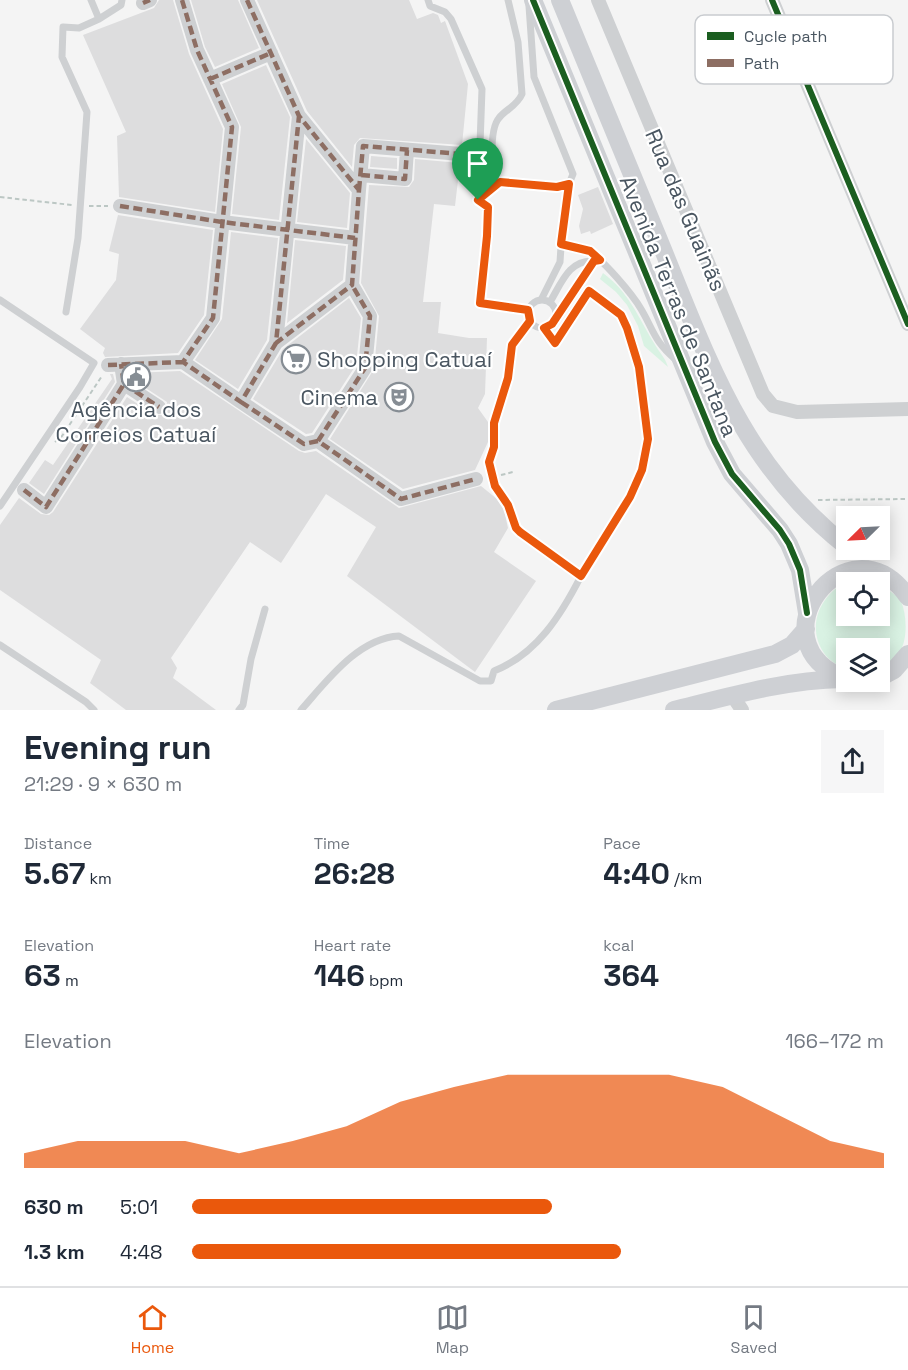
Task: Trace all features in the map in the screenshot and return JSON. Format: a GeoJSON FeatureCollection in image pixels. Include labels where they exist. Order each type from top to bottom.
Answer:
{"type":"FeatureCollection","features":[{"type":"Feature","properties":{"kind":"street"},"geometry":{"type":"LineString","coordinates":[[182,0],[196,50],[232,127],[213,318],[183,362]]}},
{"type":"Feature","properties":{"kind":"street"},"geometry":{"type":"LineString","coordinates":[[247,0],[299,116],[359,190]]}},
{"type":"Feature","properties":{"kind":"street","name":"Avenida Terras de Santana"},"geometry":{"type":"LineString","coordinates":[[533,0],[723,459],[742,487],[780,530],[796,556],[804,585],[809,644],[820,662],[836,673]]}},
{"type":"Feature","properties":{"kind":"street","name":"Avenida Terras de Santana"},"geometry":{"type":"LineString","coordinates":[[560,0],[721,389],[735,417],[761,458],[795,500],[836,537]]}},
{"type":"Feature","properties":{"kind":"street","name":"Rua das Guainãs"},"geometry":{"type":"LineString","coordinates":[[598,0],[763,394],[773,406],[797,412],[908,409]]}},
{"type":"Feature","properties":{"kind":"street"},"geometry":{"type":"LineString","coordinates":[[772,0],[778,15]]}},
{"type":"Feature","properties":{"kind":"street"},"geometry":{"type":"LineString","coordinates":[[210,79],[271,53]]}},
{"type":"Feature","properties":{"kind":"street"},"geometry":{"type":"LineString","coordinates":[[807,84],[908,324]]}},
{"type":"Feature","properties":{"kind":"street"},"geometry":{"type":"LineString","coordinates":[[276,343],[299,116]]}},
{"type":"Feature","properties":{"kind":"street"},"geometry":{"type":"LineString","coordinates":[[159,407],[124,384],[114,365],[183,362],[304,444],[318,441],[365,368],[370,316],[352,285],[363,146],[461,154]]}},
{"type":"Feature","properties":{"kind":"street"},"geometry":{"type":"LineString","coordinates":[[361,175],[405,179],[407,150]]}},
{"type":"Feature","properties":{"kind":"street"},"geometry":{"type":"LineString","coordinates":[[120,206],[222,222],[355,238]]}},
{"type":"Feature","properties":{"kind":"street"},"geometry":{"type":"LineString","coordinates":[[241,402],[276,343],[352,285]]}},
{"type":"Feature","properties":{"kind":"street"},"geometry":{"type":"LineString","coordinates":[[24,490],[46,507],[124,384]]}},
{"type":"Feature","properties":{"kind":"street"},"geometry":{"type":"LineString","coordinates":[[318,441],[401,499],[476,479]]}},
{"type":"Feature","properties":{"kind":"street","name":"Avenida Terras de Santana"},"geometry":{"type":"LineString","coordinates":[[865,560],[897,583],[908,597]]}},
{"type":"Feature","properties":{"kind":"street"},"geometry":{"type":"LineString","coordinates":[[556,710],[775,654],[792,645],[806,621],[810,603],[822,586],[839,574],[859,570],[878,573],[897,583]]}},
{"type":"Feature","properties":{"kind":"street"},"geometry":{"type":"LineString","coordinates":[[894,670],[908,654]]}},
{"type":"Feature","properties":{"kind":"street"},"geometry":{"type":"LineString","coordinates":[[674,710],[737,703],[805,681],[836,679]]}},
{"type":"Feature","properties":{"kind":"lane"},"geometry":{"type":"LineString","coordinates":[[91,0],[99,19]]}},
{"type":"Feature","properties":{"kind":"lane"},"geometry":{"type":"LineString","coordinates":[[66,312],[78,238],[87,112],[62,57],[63,27],[79,28],[99,19],[121,5],[122,0]]}},
{"type":"Feature","properties":{"kind":"lane"},"geometry":{"type":"LineString","coordinates":[[428,0],[430,6],[445,12],[451,19],[482,89],[478,200]]}},
{"type":"Feature","properties":{"kind":"lane"},"geometry":{"type":"LineString","coordinates":[[500,182],[493,173],[494,129],[497,120],[520,99],[522,94],[518,42],[508,0]]}},
{"type":"Feature","properties":{"kind":"lane"},"geometry":{"type":"LineString","coordinates":[[528,0],[534,77],[573,174],[569,184],[559,267],[541,300]]}},
{"type":"Feature","properties":{"kind":"lane"},"geometry":{"type":"LineString","coordinates":[[478,200],[500,182],[557,187],[569,184]]}},
{"type":"Feature","properties":{"kind":"lane"},"geometry":{"type":"LineString","coordinates":[[478,200],[488,207],[480,303],[528,310]]}},
{"type":"Feature","properties":{"kind":"lane"},"geometry":{"type":"LineString","coordinates":[[561,244],[590,251],[597,261],[631,294],[658,343],[684,367]]}},
{"type":"Feature","properties":{"kind":"lane"},"geometry":{"type":"LineString","coordinates":[[550,302],[575,264],[584,260],[597,261]]}},
{"type":"Feature","properties":{"kind":"lane"},"geometry":{"type":"LineString","coordinates":[[556,317],[555,309],[550,302],[541,300],[532,304],[528,310],[530,321],[536,327],[544,328],[552,324],[597,261]]}},
{"type":"Feature","properties":{"kind":"lane"},"geometry":{"type":"LineString","coordinates":[[301,710],[343,665],[365,646],[392,636],[399,636],[480,681],[491,681],[494,671],[527,652],[553,625],[564,608],[630,497],[642,470],[648,439],[639,367],[621,315],[589,291],[555,343],[544,328]]}},
{"type":"Feature","properties":{"kind":"lane"},"geometry":{"type":"LineString","coordinates":[[0,300],[94,363],[0,506]]}},
{"type":"Feature","properties":{"kind":"lane"},"geometry":{"type":"LineString","coordinates":[[530,321],[512,345],[508,378],[494,423],[494,447],[489,462],[490,470],[495,486],[508,505],[516,528],[581,576]]}},
{"type":"Feature","properties":{"kind":"lane"},"geometry":{"type":"LineString","coordinates":[[239,710],[243,705],[251,659],[265,609]]}},
{"type":"Feature","properties":{"kind":"lane"},"geometry":{"type":"LineString","coordinates":[[0,645],[86,702],[94,710]]}},
{"type":"Feature","properties":{"kind":"path"},"geometry":{"type":"LineString","coordinates":[[0,197],[79,206],[120,206]]}},
{"type":"Feature","properties":{"kind":"path"},"geometry":{"type":"LineString","coordinates":[[795,500],[908,499]]}},
{"type":"Feature","properties":{"kind":"green space"},"geometry":{"type":"Polygon","coordinates":[[[603,273],[620,288],[638,314],[668,367],[644,346],[638,326],[627,305],[600,279],[603,273]]]}},
{"type":"Feature","properties":{"kind":"green space"},"geometry":{"type":"Polygon","coordinates":[[[836,589],[836,626],[890,626],[890,591],[894,594],[901,601],[906,623],[902,647],[895,659],[890,662],[890,638],[836,638],[836,664],[828,658],[819,643],[816,623],[823,603],[836,589]]]}},
{"type":"Feature","properties":{"kind":"building"},"geometry":{"type":"Polygon","coordinates":[[[159,0],[173,0],[189,54],[223,129],[215,212],[119,197],[117,136],[126,132],[83,35],[154,8],[159,0]]]}},
{"type":"Feature","properties":{"kind":"building"},"geometry":{"type":"Polygon","coordinates":[[[191,0],[238,0],[259,48],[215,67],[205,47],[191,0]]]}},
{"type":"Feature","properties":{"kind":"building"},"geometry":{"type":"Polygon","coordinates":[[[257,0],[409,0],[417,19],[433,13],[438,15],[441,23],[445,21],[468,84],[462,145],[360,138],[354,145],[352,167],[307,111],[257,0]]]}},
{"type":"Feature","properties":{"kind":"building"},"geometry":{"type":"Polygon","coordinates":[[[266,65],[290,117],[279,220],[232,214],[241,127],[222,84],[266,65]]]}},
{"type":"Feature","properties":{"kind":"building"},"geometry":{"type":"Polygon","coordinates":[[[306,139],[350,193],[347,228],[297,222],[306,139]]]}},
{"type":"Feature","properties":{"kind":"building"},"geometry":{"type":"Polygon","coordinates":[[[371,156],[397,158],[397,169],[370,167],[371,156]]]}},
{"type":"Feature","properties":{"kind":"building"},"geometry":{"type":"Polygon","coordinates":[[[415,159],[460,163],[455,206],[434,204],[423,302],[441,302],[438,333],[469,338],[487,338],[485,394],[478,408],[488,422],[488,442],[475,470],[403,489],[330,439],[374,369],[379,316],[361,283],[369,185],[409,187],[414,180],[415,159]]]}},
{"type":"Feature","properties":{"kind":"building"},"geometry":{"type":"Polygon","coordinates":[[[598,187],[613,224],[591,234],[590,231],[581,234],[579,226],[583,209],[578,195],[598,187]]]}},
{"type":"Feature","properties":{"kind":"building"},"geometry":{"type":"Polygon","coordinates":[[[118,215],[213,230],[204,315],[178,353],[105,357],[103,353],[105,348],[80,329],[116,280],[119,254],[109,251],[118,215]]]}},
{"type":"Feature","properties":{"kind":"building"},"geometry":{"type":"Polygon","coordinates":[[[231,232],[278,238],[267,340],[238,389],[195,360],[222,319],[231,232]]]}},
{"type":"Feature","properties":{"kind":"building"},"geometry":{"type":"Polygon","coordinates":[[[295,240],[346,246],[343,280],[287,323],[295,240]]]}},
{"type":"Feature","properties":{"kind":"building"},"geometry":{"type":"Polygon","coordinates":[[[349,298],[361,318],[356,365],[312,433],[306,434],[253,399],[283,349],[349,298]]]}},
{"type":"Feature","properties":{"kind":"building"},"geometry":{"type":"Polygon","coordinates":[[[180,371],[299,451],[305,453],[316,451],[399,508],[481,486],[497,499],[504,510],[508,528],[494,552],[536,581],[475,672],[347,576],[376,527],[326,494],[281,563],[250,542],[171,658],[177,668],[173,678],[216,710],[126,710],[90,683],[101,660],[0,590],[0,525],[19,498],[41,514],[49,515],[53,512],[127,397],[155,415],[162,415],[166,412],[167,402],[132,379],[131,373],[180,371]]]}},
{"type":"Feature","properties":{"kind":"building"},"geometry":{"type":"Polygon","coordinates":[[[110,374],[113,374],[115,382],[44,494],[29,483],[45,460],[53,465],[112,379],[110,374]]]}},
{"type":"Feature","properties":{"kind":"marked path"},"geometry":{"type":"LineString","coordinates":[[143,3],[150,0]]}},
{"type":"Feature","properties":{"kind":"marked path"},"geometry":{"type":"LineString","coordinates":[[182,0],[197,50],[232,127],[213,318],[183,362],[241,402],[276,343],[299,116]]}},
{"type":"Feature","properties":{"kind":"marked path"},"geometry":{"type":"LineString","coordinates":[[247,0],[299,116],[359,190],[352,285],[276,343]]}},
{"type":"Feature","properties":{"kind":"marked path"},"geometry":{"type":"LineString","coordinates":[[210,79],[271,53]]}},
{"type":"Feature","properties":{"kind":"marked path"},"geometry":{"type":"LineString","coordinates":[[359,190],[363,146],[461,154]]}},
{"type":"Feature","properties":{"kind":"marked path"},"geometry":{"type":"LineString","coordinates":[[361,175],[405,179],[407,150]]}},
{"type":"Feature","properties":{"kind":"marked path"},"geometry":{"type":"LineString","coordinates":[[120,206],[222,222],[355,238]]}},
{"type":"Feature","properties":{"kind":"marked path"},"geometry":{"type":"LineString","coordinates":[[318,441],[365,368],[370,316],[352,285]]}},
{"type":"Feature","properties":{"kind":"marked path"},"geometry":{"type":"LineString","coordinates":[[108,365],[183,362]]}},
{"type":"Feature","properties":{"kind":"marked path"},"geometry":{"type":"LineString","coordinates":[[24,490],[46,507],[124,384],[121,364]]}},
{"type":"Feature","properties":{"kind":"marked path"},"geometry":{"type":"LineString","coordinates":[[124,384],[159,407]]}},
{"type":"Feature","properties":{"kind":"marked path"},"geometry":{"type":"LineString","coordinates":[[241,402],[304,444],[318,441],[401,499],[476,479]]}},
{"type":"Feature","properties":{"kind":"cycle path"},"geometry":{"type":"LineString","coordinates":[[533,0],[715,442],[732,474],[780,530],[789,544],[800,570],[807,613]]}},
{"type":"Feature","properties":{"kind":"cycle path"},"geometry":{"type":"LineString","coordinates":[[772,0],[778,15]]}},
{"type":"Feature","properties":{"kind":"cycle path"},"geometry":{"type":"LineString","coordinates":[[807,84],[908,324]]}},
{"type":"Feature","properties":{"kind":"place","name":"Shopping Catuaí"},"geometry":{"type":"Point","coordinates":[296,359]}},
{"type":"Feature","properties":{"kind":"place","name":"Agência dos Correios Catuaí"},"geometry":{"type":"Point","coordinates":[136,377]}},
{"type":"Feature","properties":{"kind":"place","name":"Cinema"},"geometry":{"type":"Point","coordinates":[399,397]}},
{"type":"Feature","properties":{"kind":"route"},"geometry":{"type":"LineString","coordinates":[[500,182],[557,187],[569,184],[561,244],[573,245],[590,251],[600,260],[594,261],[552,324],[544,328],[555,343],[589,291],[621,315],[639,367],[648,439],[642,470],[630,497],[581,576],[516,528],[508,505],[491,477],[489,462],[494,447],[494,423],[500,410],[508,378],[512,345],[530,321],[528,310],[480,303],[488,207],[478,200],[500,182]]}}]}
